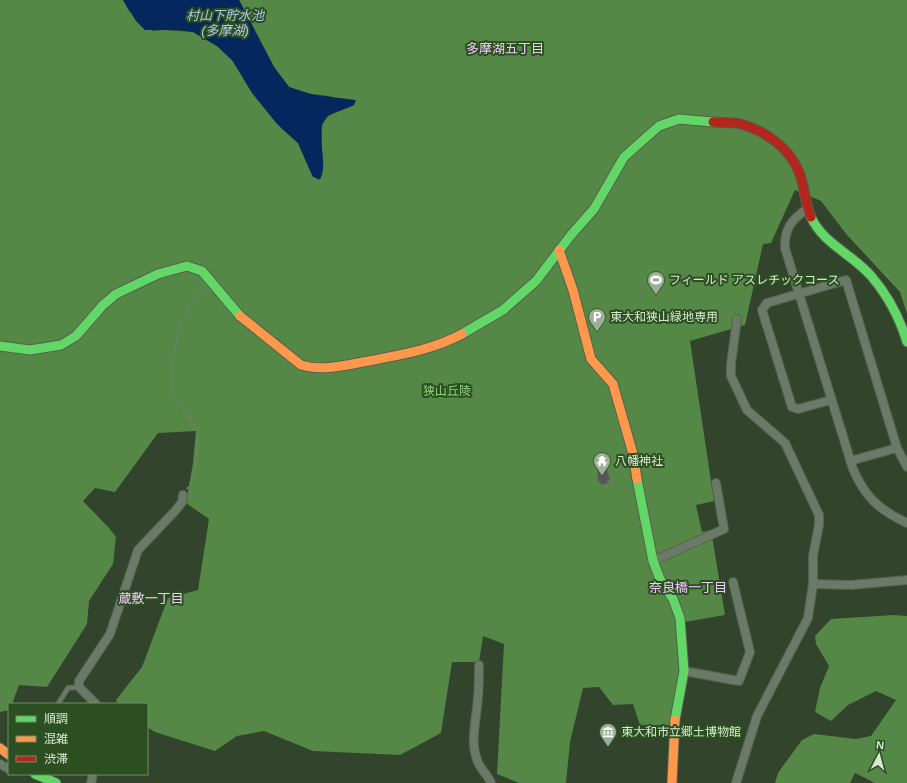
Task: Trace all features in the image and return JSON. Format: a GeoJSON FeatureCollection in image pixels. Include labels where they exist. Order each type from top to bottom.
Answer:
{"type":"FeatureCollection","features":[{"type":"Feature","properties":{"kind":"street"},"geometry":{"type":"LineString","coordinates":[[0,346],[35,350],[61,344],[80,332],[103,305],[118,292],[135,283],[187,266],[193,267],[202,272],[244,321],[289,357],[312,368],[329,368],[424,350],[446,343],[464,334],[503,310],[536,281],[559,250],[594,209],[624,157],[659,126],[679,119],[746,125],[778,143],[793,160],[799,172],[807,209],[813,222],[827,239],[872,276],[900,320],[907,342]]}},
{"type":"Feature","properties":{"kind":"street"},"geometry":{"type":"LineString","coordinates":[[807,209],[796,216],[790,223],[785,239],[788,258],[850,461],[860,487],[869,497],[886,512],[907,523]]}},
{"type":"Feature","properties":{"kind":"street"},"geometry":{"type":"LineString","coordinates":[[559,250],[573,290],[591,359],[613,384],[618,397],[633,454],[642,510],[654,561],[660,580],[673,600],[680,618],[684,671],[676,710],[672,783]]}},
{"type":"Feature","properties":{"kind":"street"},"geometry":{"type":"LineString","coordinates":[[831,400],[798,409],[792,407],[762,310],[767,303],[846,280],[897,448],[907,467]]}},
{"type":"Feature","properties":{"kind":"street"},"geometry":{"type":"LineString","coordinates":[[736,783],[757,716],[808,618],[812,584],[813,556],[819,525],[819,515],[785,443],[747,410],[731,376],[731,364],[737,319]]}},
{"type":"Feature","properties":{"kind":"street"},"geometry":{"type":"LineString","coordinates":[[850,461],[897,448]]}},
{"type":"Feature","properties":{"kind":"street"},"geometry":{"type":"LineString","coordinates":[[654,561],[724,529],[716,483]]}},
{"type":"Feature","properties":{"kind":"street"},"geometry":{"type":"LineString","coordinates":[[95,703],[79,687],[79,681],[110,634],[138,550],[175,512],[182,502],[183,495]]}},
{"type":"Feature","properties":{"kind":"street"},"geometry":{"type":"LineString","coordinates":[[812,584],[852,585],[907,580]]}},
{"type":"Feature","properties":{"kind":"street"},"geometry":{"type":"LineString","coordinates":[[684,671],[739,681],[750,652],[733,582]]}},
{"type":"Feature","properties":{"kind":"street"},"geometry":{"type":"LineString","coordinates":[[479,665],[475,733],[476,754],[478,763],[492,783]]}},
{"type":"Feature","properties":{"kind":"street"},"geometry":{"type":"LineString","coordinates":[[0,748],[8,754]]}},
{"type":"Feature","properties":{"kind":"street"},"geometry":{"type":"LineString","coordinates":[[37,775],[56,783]]}},
{"type":"Feature","properties":{"kind":"lane"},"geometry":{"type":"LineString","coordinates":[[59,703],[68,688],[79,687]]}},
{"type":"Feature","properties":{"kind":"path"},"geometry":{"type":"LineString","coordinates":[[183,495],[193,480],[196,454],[196,431],[173,389],[172,368],[174,350],[187,310],[193,297],[200,291],[206,291]]}},
{"type":"Feature","properties":{"kind":"green space","name":"狭山丘陵"},"geometry":{"type":"Polygon","coordinates":[[[0,0],[123,0],[129,11],[153,31],[163,30],[193,32],[217,46],[232,60],[282,129],[298,143],[311,173],[318,180],[320,179],[322,172],[322,125],[328,116],[354,105],[329,96],[304,93],[289,87],[274,67],[239,0],[907,0],[907,314],[900,292],[847,235],[821,201],[795,190],[771,243],[763,244],[745,325],[690,341],[714,501],[696,505],[702,532],[711,530],[725,615],[679,623],[680,670],[673,725],[640,725],[633,704],[613,705],[599,687],[583,688],[570,742],[566,783],[519,783],[497,774],[504,644],[483,636],[479,662],[452,662],[441,733],[400,755],[313,751],[264,731],[237,736],[215,751],[155,732],[148,728],[148,703],[118,703],[116,700],[142,667],[168,598],[198,590],[209,519],[186,503],[193,463],[196,431],[158,433],[115,492],[95,488],[83,501],[116,537],[113,564],[89,601],[87,624],[47,687],[19,685],[12,703],[8,703],[8,710],[0,712],[0,0]]]}},
{"type":"Feature","properties":{"kind":"green space"},"geometry":{"type":"Polygon","coordinates":[[[894,615],[907,616],[907,783],[875,783],[855,773],[850,783],[775,783],[778,773],[802,740],[814,734],[856,739],[871,736],[896,700],[876,691],[848,705],[831,721],[815,712],[820,688],[829,666],[816,644],[815,636],[831,619],[894,615]]]}},
{"type":"Feature","properties":{"kind":"water","name":"村山下貯水池 (多摩湖)"},"geometry":{"type":"Polygon","coordinates":[[[123,0],[239,0],[274,67],[289,87],[314,95],[356,100],[354,105],[331,114],[323,121],[321,137],[323,172],[320,179],[313,177],[298,143],[277,124],[252,93],[232,60],[217,46],[193,32],[180,30],[145,30],[136,21],[123,0]]]}},
{"type":"Feature","properties":{"kind":"building"},"geometry":{"type":"Polygon","coordinates":[[[605,462],[610,480],[607,481],[608,483],[601,485],[600,482],[598,482],[597,463],[605,462]]]}},
{"type":"Feature","properties":{"kind":"traffic: fast"},"geometry":{"type":"LineString","coordinates":[[462,334],[503,310],[536,281],[571,235],[594,209],[624,157],[659,126],[679,119],[713,122]]}},
{"type":"Feature","properties":{"kind":"traffic: fast"},"geometry":{"type":"LineString","coordinates":[[811,217],[823,235],[865,269],[878,284],[893,308],[907,342]]}},
{"type":"Feature","properties":{"kind":"traffic: fast"},"geometry":{"type":"LineString","coordinates":[[0,346],[30,350],[61,345],[76,336],[103,305],[116,294],[158,274],[187,266],[202,271],[240,316]]}},
{"type":"Feature","properties":{"kind":"traffic: fast"},"geometry":{"type":"LineString","coordinates":[[637,479],[653,561],[660,579],[673,599],[680,618],[684,671],[675,720]]}},
{"type":"Feature","properties":{"kind":"traffic: fast"},"geometry":{"type":"LineString","coordinates":[[37,775],[56,783]]}},
{"type":"Feature","properties":{"kind":"traffic: slow"},"geometry":{"type":"LineString","coordinates":[[559,250],[573,290],[591,359],[613,384],[633,454],[637,479]]}},
{"type":"Feature","properties":{"kind":"traffic: slow"},"geometry":{"type":"LineString","coordinates":[[240,316],[301,365],[319,368],[346,365],[408,353],[441,344],[462,334]]}},
{"type":"Feature","properties":{"kind":"traffic: slow"},"geometry":{"type":"LineString","coordinates":[[672,783],[675,720]]}},
{"type":"Feature","properties":{"kind":"traffic: slow"},"geometry":{"type":"LineString","coordinates":[[0,748],[8,754]]}},
{"type":"Feature","properties":{"kind":"traffic: jam"},"geometry":{"type":"LineString","coordinates":[[713,122],[738,123],[750,127],[775,141],[783,148],[795,163],[799,172],[811,217]]}},
{"type":"Feature","properties":{"kind":"place","name":"フィールド アスレチックコース"},"geometry":{"type":"Point","coordinates":[656,295]}},
{"type":"Feature","properties":{"kind":"place","name":"東大和狭山緑地専用"},"geometry":{"type":"Point","coordinates":[597,332]}},
{"type":"Feature","properties":{"kind":"place","name":"八幡神社"},"geometry":{"type":"Point","coordinates":[602,476]}},
{"type":"Feature","properties":{"kind":"place","name":"東大和市立郷土博物館"},"geometry":{"type":"Point","coordinates":[608,747]}},
{"type":"Feature","properties":{"kind":"district","name":"多摩湖五丁目"},"geometry":{"type":"Point","coordinates":[505,48]}},
{"type":"Feature","properties":{"kind":"district","name":"奈良橋一丁目"},"geometry":{"type":"Point","coordinates":[688,587]}},
{"type":"Feature","properties":{"kind":"district","name":"蔵敷一丁目"},"geometry":{"type":"Point","coordinates":[151,598]}}]}
